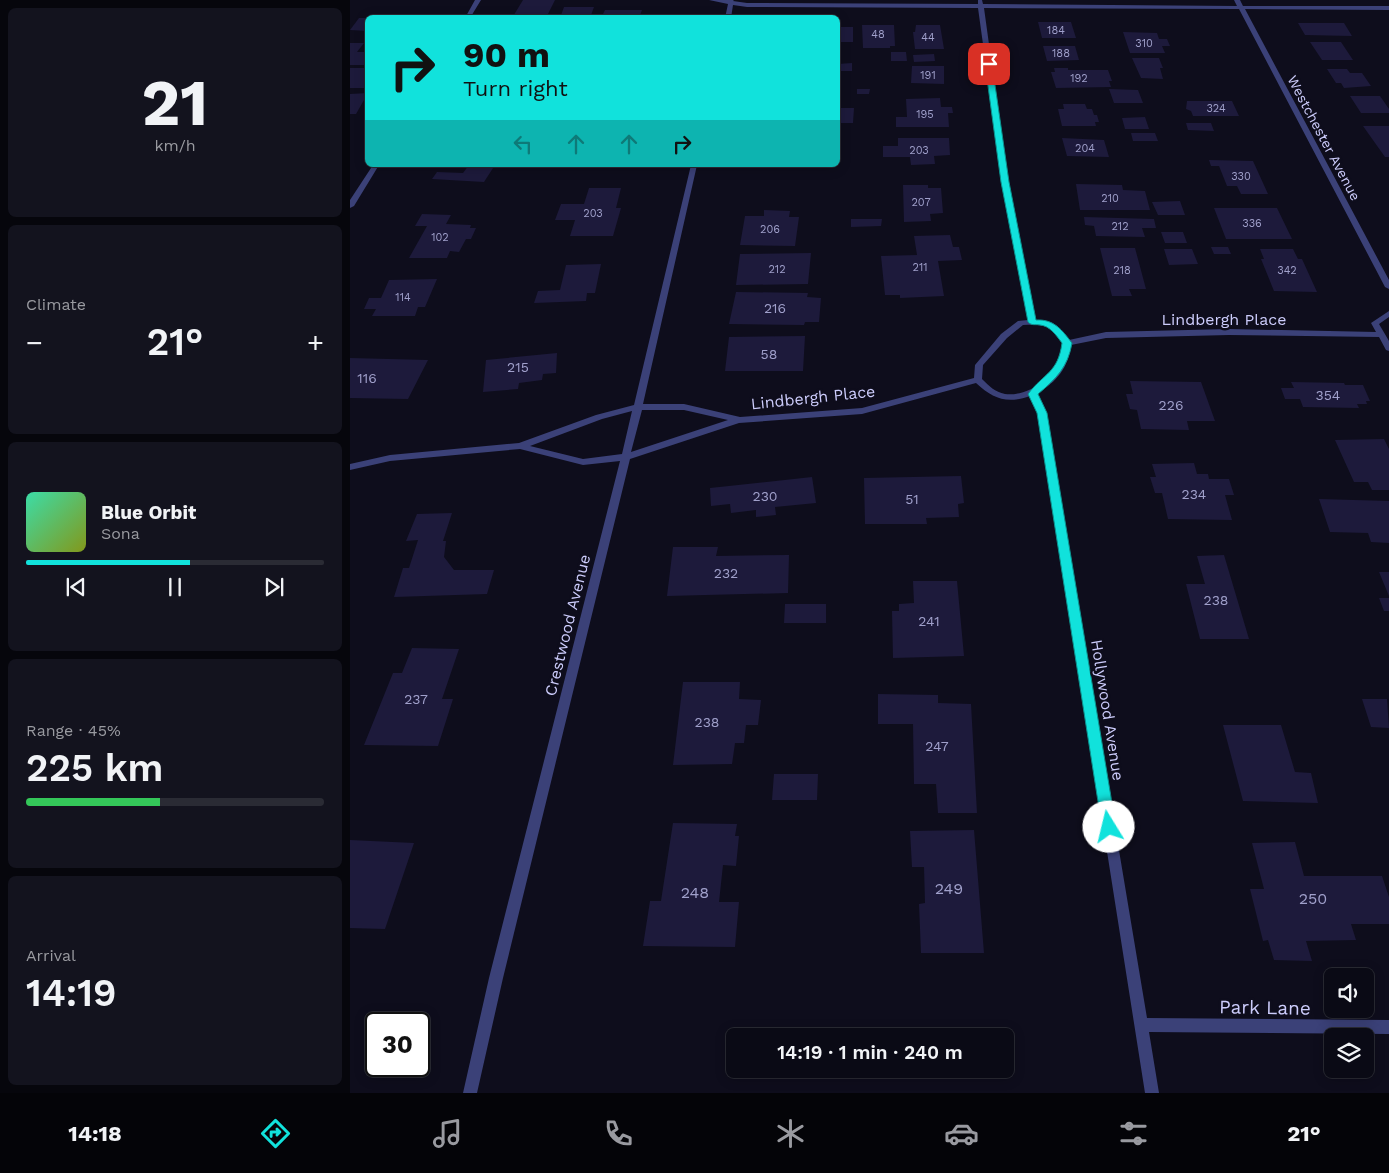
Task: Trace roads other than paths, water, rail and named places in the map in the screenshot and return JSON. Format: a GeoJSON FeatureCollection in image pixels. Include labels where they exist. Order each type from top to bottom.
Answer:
{"type":"FeatureCollection","features":[{"type":"Feature","properties":{"kind":"street"},"geometry":{"type":"LineString","coordinates":[[469,15],[478,0]]}},
{"type":"Feature","properties":{"kind":"street"},"geometry":{"type":"LineString","coordinates":[[712,0],[731,1],[747,5],[980,3],[1241,8],[1389,8]]}},
{"type":"Feature","properties":{"kind":"street","name":"Westchester Avenue"},"geometry":{"type":"LineString","coordinates":[[1237,0],[1389,287]]}},
{"type":"Feature","properties":{"kind":"street"},"geometry":{"type":"LineString","coordinates":[[729,15],[731,1]]}},
{"type":"Feature","properties":{"kind":"street"},"geometry":{"type":"LineString","coordinates":[[980,3],[1005,182],[1032,322]]}},
{"type":"Feature","properties":{"kind":"street"},"geometry":{"type":"LineString","coordinates":[[350,206],[375,167]]}},
{"type":"Feature","properties":{"kind":"street","name":"Crestwood Avenue"},"geometry":{"type":"LineString","coordinates":[[470,1093],[496,978],[626,457],[694,167]]}},
{"type":"Feature","properties":{"kind":"street"},"geometry":{"type":"LineString","coordinates":[[1389,313],[1375,323],[1389,348]]}},
{"type":"Feature","properties":{"kind":"street"},"geometry":{"type":"LineString","coordinates":[[1043,322],[1056,328],[1067,343],[1065,358],[1052,377],[1033,394],[1014,398],[994,394],[978,380],[979,365],[1004,336],[1021,323],[1043,322]]}},
{"type":"Feature","properties":{"kind":"street","name":"Lindbergh Place"},"geometry":{"type":"LineString","coordinates":[[1067,343],[1115,334],[1229,332],[1381,335]]}},
{"type":"Feature","properties":{"kind":"street","name":"Lindbergh Place"},"geometry":{"type":"LineString","coordinates":[[520,446],[583,462],[626,457],[738,420],[862,411],[978,380]]}},
{"type":"Feature","properties":{"kind":"street","name":"Hollywood Avenue"},"geometry":{"type":"LineString","coordinates":[[1033,394],[1042,413],[1152,1093]]}},
{"type":"Feature","properties":{"kind":"street","name":"Lindbergh Place"},"geometry":{"type":"LineString","coordinates":[[350,467],[390,458],[520,446],[599,417],[638,407],[684,407],[738,420]]}},
{"type":"Feature","properties":{"kind":"street","name":"Park Lane"},"geometry":{"type":"LineString","coordinates":[[1141,1025],[1389,1027]]}}]}
